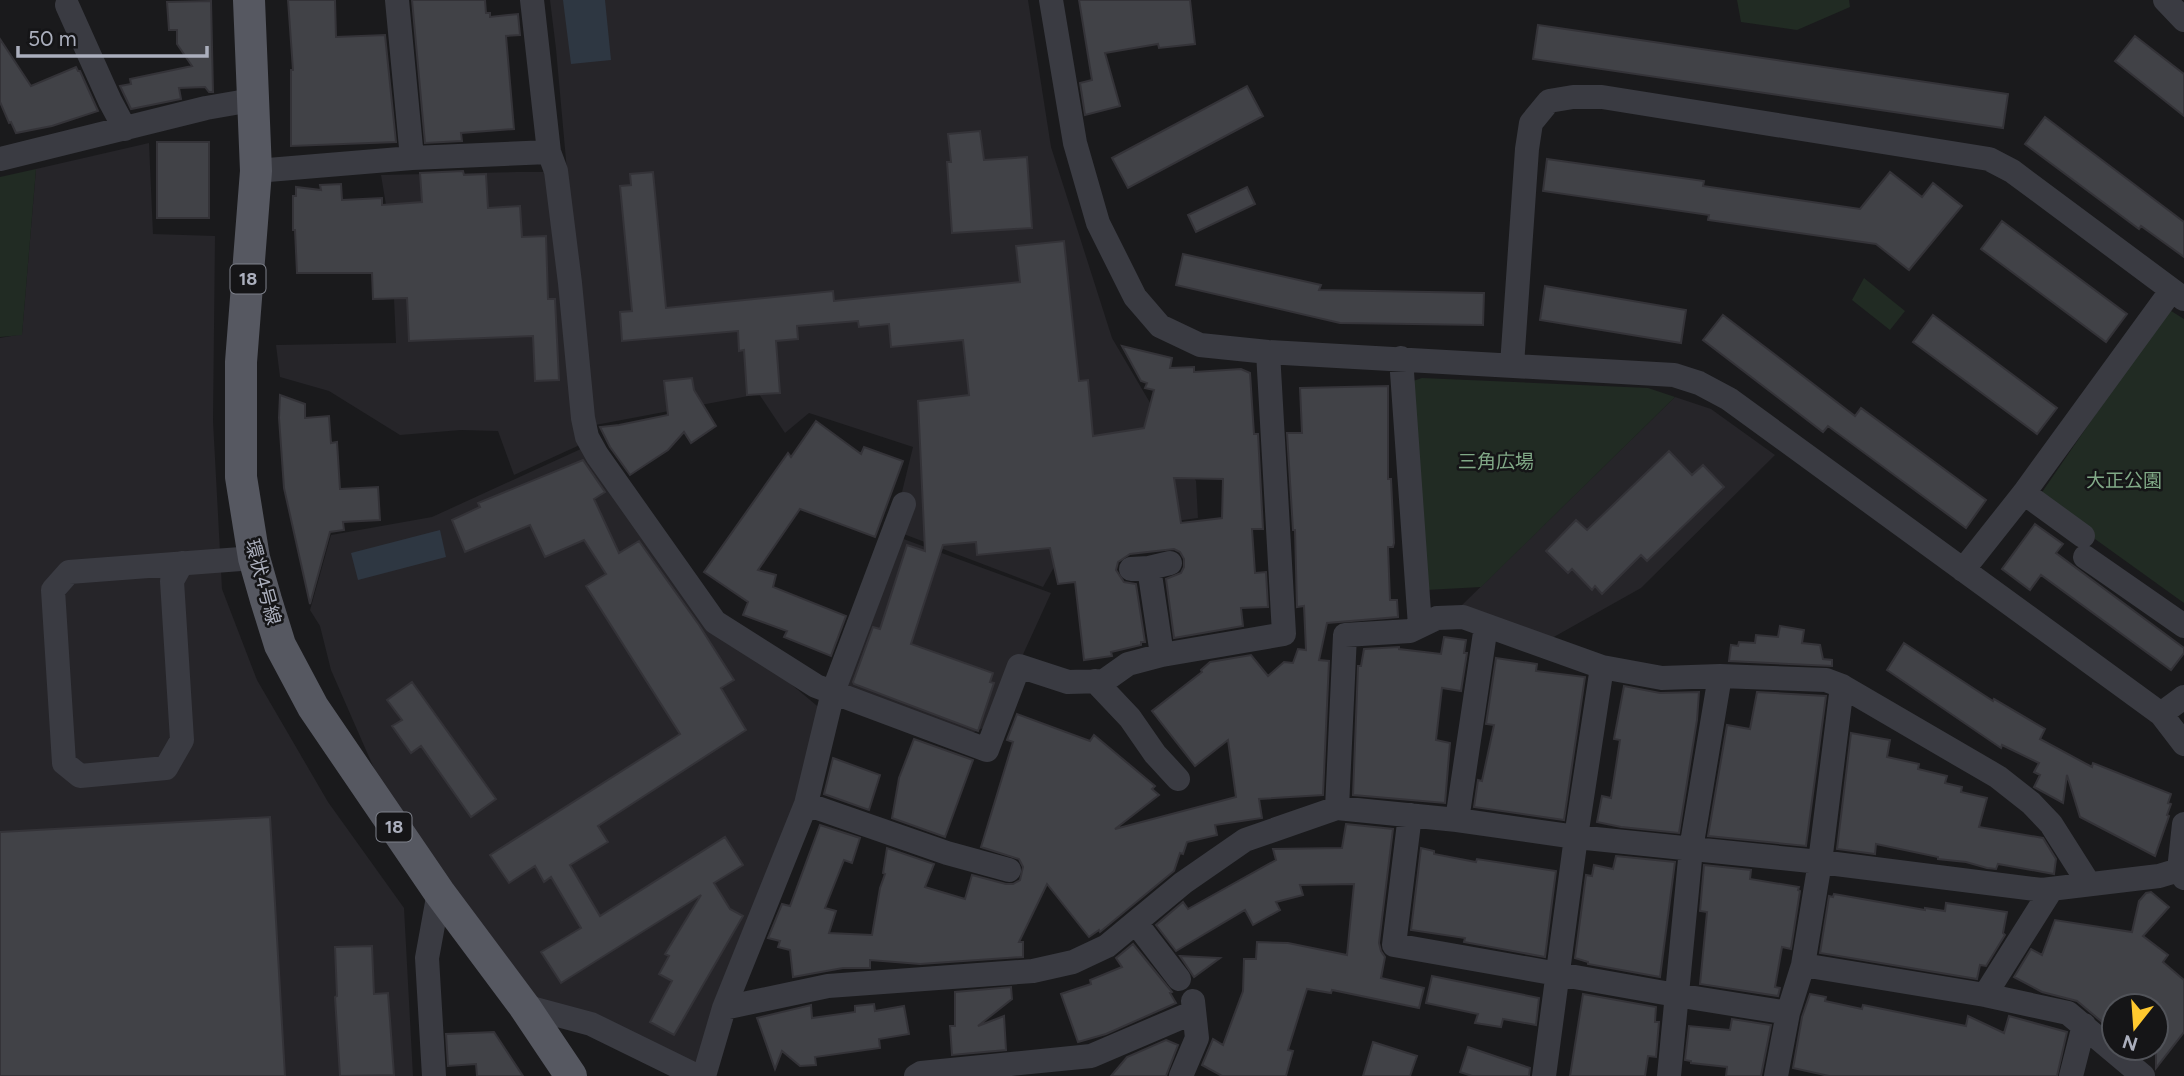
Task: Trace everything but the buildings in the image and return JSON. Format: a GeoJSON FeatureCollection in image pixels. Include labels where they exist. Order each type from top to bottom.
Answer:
{"type":"FeatureCollection","features":[{"type":"Feature","properties":{"kind":"main road","name":"環状4号線"},"geometry":{"type":"LineString","coordinates":[[249,0],[256,171],[241,362],[241,477],[254,558],[280,645],[313,707],[439,892],[524,1006],[571,1076]]}},
{"type":"Feature","properties":{"kind":"street"},"geometry":{"type":"LineString","coordinates":[[397,0],[412,158]]}},
{"type":"Feature","properties":{"kind":"street"},"geometry":{"type":"LineString","coordinates":[[532,0],[549,152],[555,170],[570,283],[583,418],[592,446],[715,622],[816,686],[987,750],[1020,666],[1068,682],[1104,681],[1128,664],[1162,655],[1284,634],[1268,352]]}},
{"type":"Feature","properties":{"kind":"street"},"geometry":{"type":"LineString","coordinates":[[1051,0],[1075,143],[1097,223],[1135,297],[1160,326],[1200,345],[1268,352],[1674,375],[1699,383],[1729,399],[2161,714],[2184,744]]}},
{"type":"Feature","properties":{"kind":"street"},"geometry":{"type":"LineString","coordinates":[[2165,0],[2184,20]]}},
{"type":"Feature","properties":{"kind":"street"},"geometry":{"type":"LineString","coordinates":[[67,5],[125,128]]}},
{"type":"Feature","properties":{"kind":"street"},"geometry":{"type":"LineString","coordinates":[[1512,365],[1527,149],[1531,123],[1549,101],[1573,97],[1601,97],[1989,159],[2012,171],[2178,295],[1963,570]]}},
{"type":"Feature","properties":{"kind":"street"},"geometry":{"type":"LineString","coordinates":[[0,159],[205,108],[252,100]]}},
{"type":"Feature","properties":{"kind":"street"},"geometry":{"type":"LineString","coordinates":[[256,171],[412,158],[549,152]]}},
{"type":"Feature","properties":{"kind":"street"},"geometry":{"type":"LineString","coordinates":[[1401,358],[1420,626]]}},
{"type":"Feature","properties":{"kind":"street"},"geometry":{"type":"LineString","coordinates":[[2024,494],[2184,626]]}},
{"type":"Feature","properties":{"kind":"street"},"geometry":{"type":"LineString","coordinates":[[704,1076],[724,1008],[806,804],[833,692],[904,504]]}},
{"type":"Feature","properties":{"kind":"street"},"geometry":{"type":"LineString","coordinates":[[182,563],[172,581],[182,740],[166,768],[80,776],[64,762],[53,590],[69,572],[182,563],[254,558]]}},
{"type":"Feature","properties":{"kind":"street"},"geometry":{"type":"LineString","coordinates":[[1150,567],[1162,655]]}},
{"type":"Feature","properties":{"kind":"street"},"geometry":{"type":"LineString","coordinates":[[1337,808],[1345,635],[1410,631],[1437,618],[1463,617],[1602,667],[1662,678],[1720,676],[1826,680],[1842,686],[1998,777],[2023,796],[2051,824],[2089,884]]}},
{"type":"Feature","properties":{"kind":"street"},"geometry":{"type":"LineString","coordinates":[[1457,820],[1486,626]]}},
{"type":"Feature","properties":{"kind":"street"},"geometry":{"type":"LineString","coordinates":[[1544,1076],[1602,667]]}},
{"type":"Feature","properties":{"kind":"street"},"geometry":{"type":"LineString","coordinates":[[1669,1076],[1691,849],[1720,676]]}},
{"type":"Feature","properties":{"kind":"street"},"geometry":{"type":"LineString","coordinates":[[1095,681],[1130,718],[1155,754],[1178,779]]}},
{"type":"Feature","properties":{"kind":"street"},"geometry":{"type":"LineString","coordinates":[[1776,1076],[1788,1013],[1803,965],[1820,862],[1842,686]]}},
{"type":"Feature","properties":{"kind":"street"},"geometry":{"type":"LineString","coordinates":[[2161,714],[2184,697]]}},
{"type":"Feature","properties":{"kind":"street"},"geometry":{"type":"LineString","coordinates":[[806,804],[947,853],[1009,870]]}},
{"type":"Feature","properties":{"kind":"street"},"geometry":{"type":"LineString","coordinates":[[724,1008],[828,986],[1033,971],[1073,962],[1107,946],[1184,883],[1245,840],[1337,808],[2051,890],[2182,874],[2184,824]]}},
{"type":"Feature","properties":{"kind":"street"},"geometry":{"type":"LineString","coordinates":[[1410,815],[1394,945],[1788,1013]]}},
{"type":"Feature","properties":{"kind":"street"},"geometry":{"type":"LineString","coordinates":[[1985,995],[2051,890]]}},
{"type":"Feature","properties":{"kind":"street"},"geometry":{"type":"LineString","coordinates":[[435,1076],[426,958],[439,892]]}},
{"type":"Feature","properties":{"kind":"street"},"geometry":{"type":"LineString","coordinates":[[1136,923],[1179,979]]}},
{"type":"Feature","properties":{"kind":"street"},"geometry":{"type":"LineString","coordinates":[[1803,965],[1985,995],[2068,1013],[2143,1076]]}},
{"type":"Feature","properties":{"kind":"street"},"geometry":{"type":"LineString","coordinates":[[524,1006],[591,1024],[689,1072],[692,1076]]}},
{"type":"Feature","properties":{"kind":"street"},"geometry":{"type":"LineString","coordinates":[[916,1076],[921,1073],[1091,1056],[1193,1007],[1196,1038],[1181,1076]]}},
{"type":"Feature","properties":{"kind":"street"},"geometry":{"type":"LineString","coordinates":[[2071,1076],[2084,1025]]}},
{"type":"Feature","properties":{"kind":"shaded area"},"geometry":{"type":"Polygon","coordinates":[[[550,0],[1028,0],[1051,147],[1112,338],[1196,481],[1198,518],[1072,535],[1043,587],[901,533],[901,496],[913,447],[809,413],[785,433],[759,394],[590,426],[550,0]]]}},
{"type":"Feature","properties":{"kind":"shaded area"},"geometry":{"type":"Polygon","coordinates":[[[149,143],[153,234],[215,236],[213,421],[222,589],[257,680],[328,802],[404,908],[413,1076],[0,1076],[0,338],[22,334],[36,169],[149,143]]]}},
{"type":"Feature","properties":{"kind":"shaded area"},"geometry":{"type":"Polygon","coordinates":[[[550,172],[582,444],[514,475],[498,431],[461,430],[400,435],[329,391],[280,377],[276,345],[396,343],[394,299],[373,300],[370,248],[391,235],[381,175],[550,172]]]}},
{"type":"Feature","properties":{"kind":"shaded area"},"geometry":{"type":"Polygon","coordinates":[[[1675,397],[1711,409],[1775,455],[1641,588],[1552,638],[1460,607],[1675,397]]]}},
{"type":"Feature","properties":{"kind":"shaded area"},"geometry":{"type":"Polygon","coordinates":[[[583,448],[710,632],[773,669],[822,710],[788,826],[698,1063],[685,1065],[535,1001],[383,789],[331,670],[320,626],[310,610],[331,535],[432,517],[583,448]]]}},
{"type":"Feature","properties":{"kind":"shaded area"},"geometry":{"type":"Polygon","coordinates":[[[898,537],[1051,593],[1020,661],[983,728],[972,733],[842,688],[898,537]]]}},
{"type":"Feature","properties":{"kind":"green space"},"geometry":{"type":"Polygon","coordinates":[[[1737,0],[1849,0],[1850,7],[1797,30],[1741,22],[1737,0]]]}},
{"type":"Feature","properties":{"kind":"green space"},"geometry":{"type":"Polygon","coordinates":[[[36,169],[22,335],[0,337],[0,177],[36,169]]]}},
{"type":"Feature","properties":{"kind":"green space"},"geometry":{"type":"Polygon","coordinates":[[[1864,278],[1905,311],[1890,330],[1852,300],[1864,278]]]}},
{"type":"Feature","properties":{"kind":"green space","name":"大正公園"},"geometry":{"type":"Polygon","coordinates":[[[2168,309],[2184,319],[2184,603],[2038,498],[2168,309]]]}},
{"type":"Feature","properties":{"kind":"green space","name":"三角広場"},"geometry":{"type":"Polygon","coordinates":[[[1422,378],[1648,388],[1675,397],[1481,587],[1426,590],[1413,381],[1422,378]]]}},
{"type":"Feature","properties":{"kind":"water"},"geometry":{"type":"Polygon","coordinates":[[[563,0],[605,0],[611,60],[571,64],[563,0]]]}},
{"type":"Feature","properties":{"kind":"water"},"geometry":{"type":"Polygon","coordinates":[[[440,530],[446,557],[358,580],[351,553],[440,530]]]}}]}
